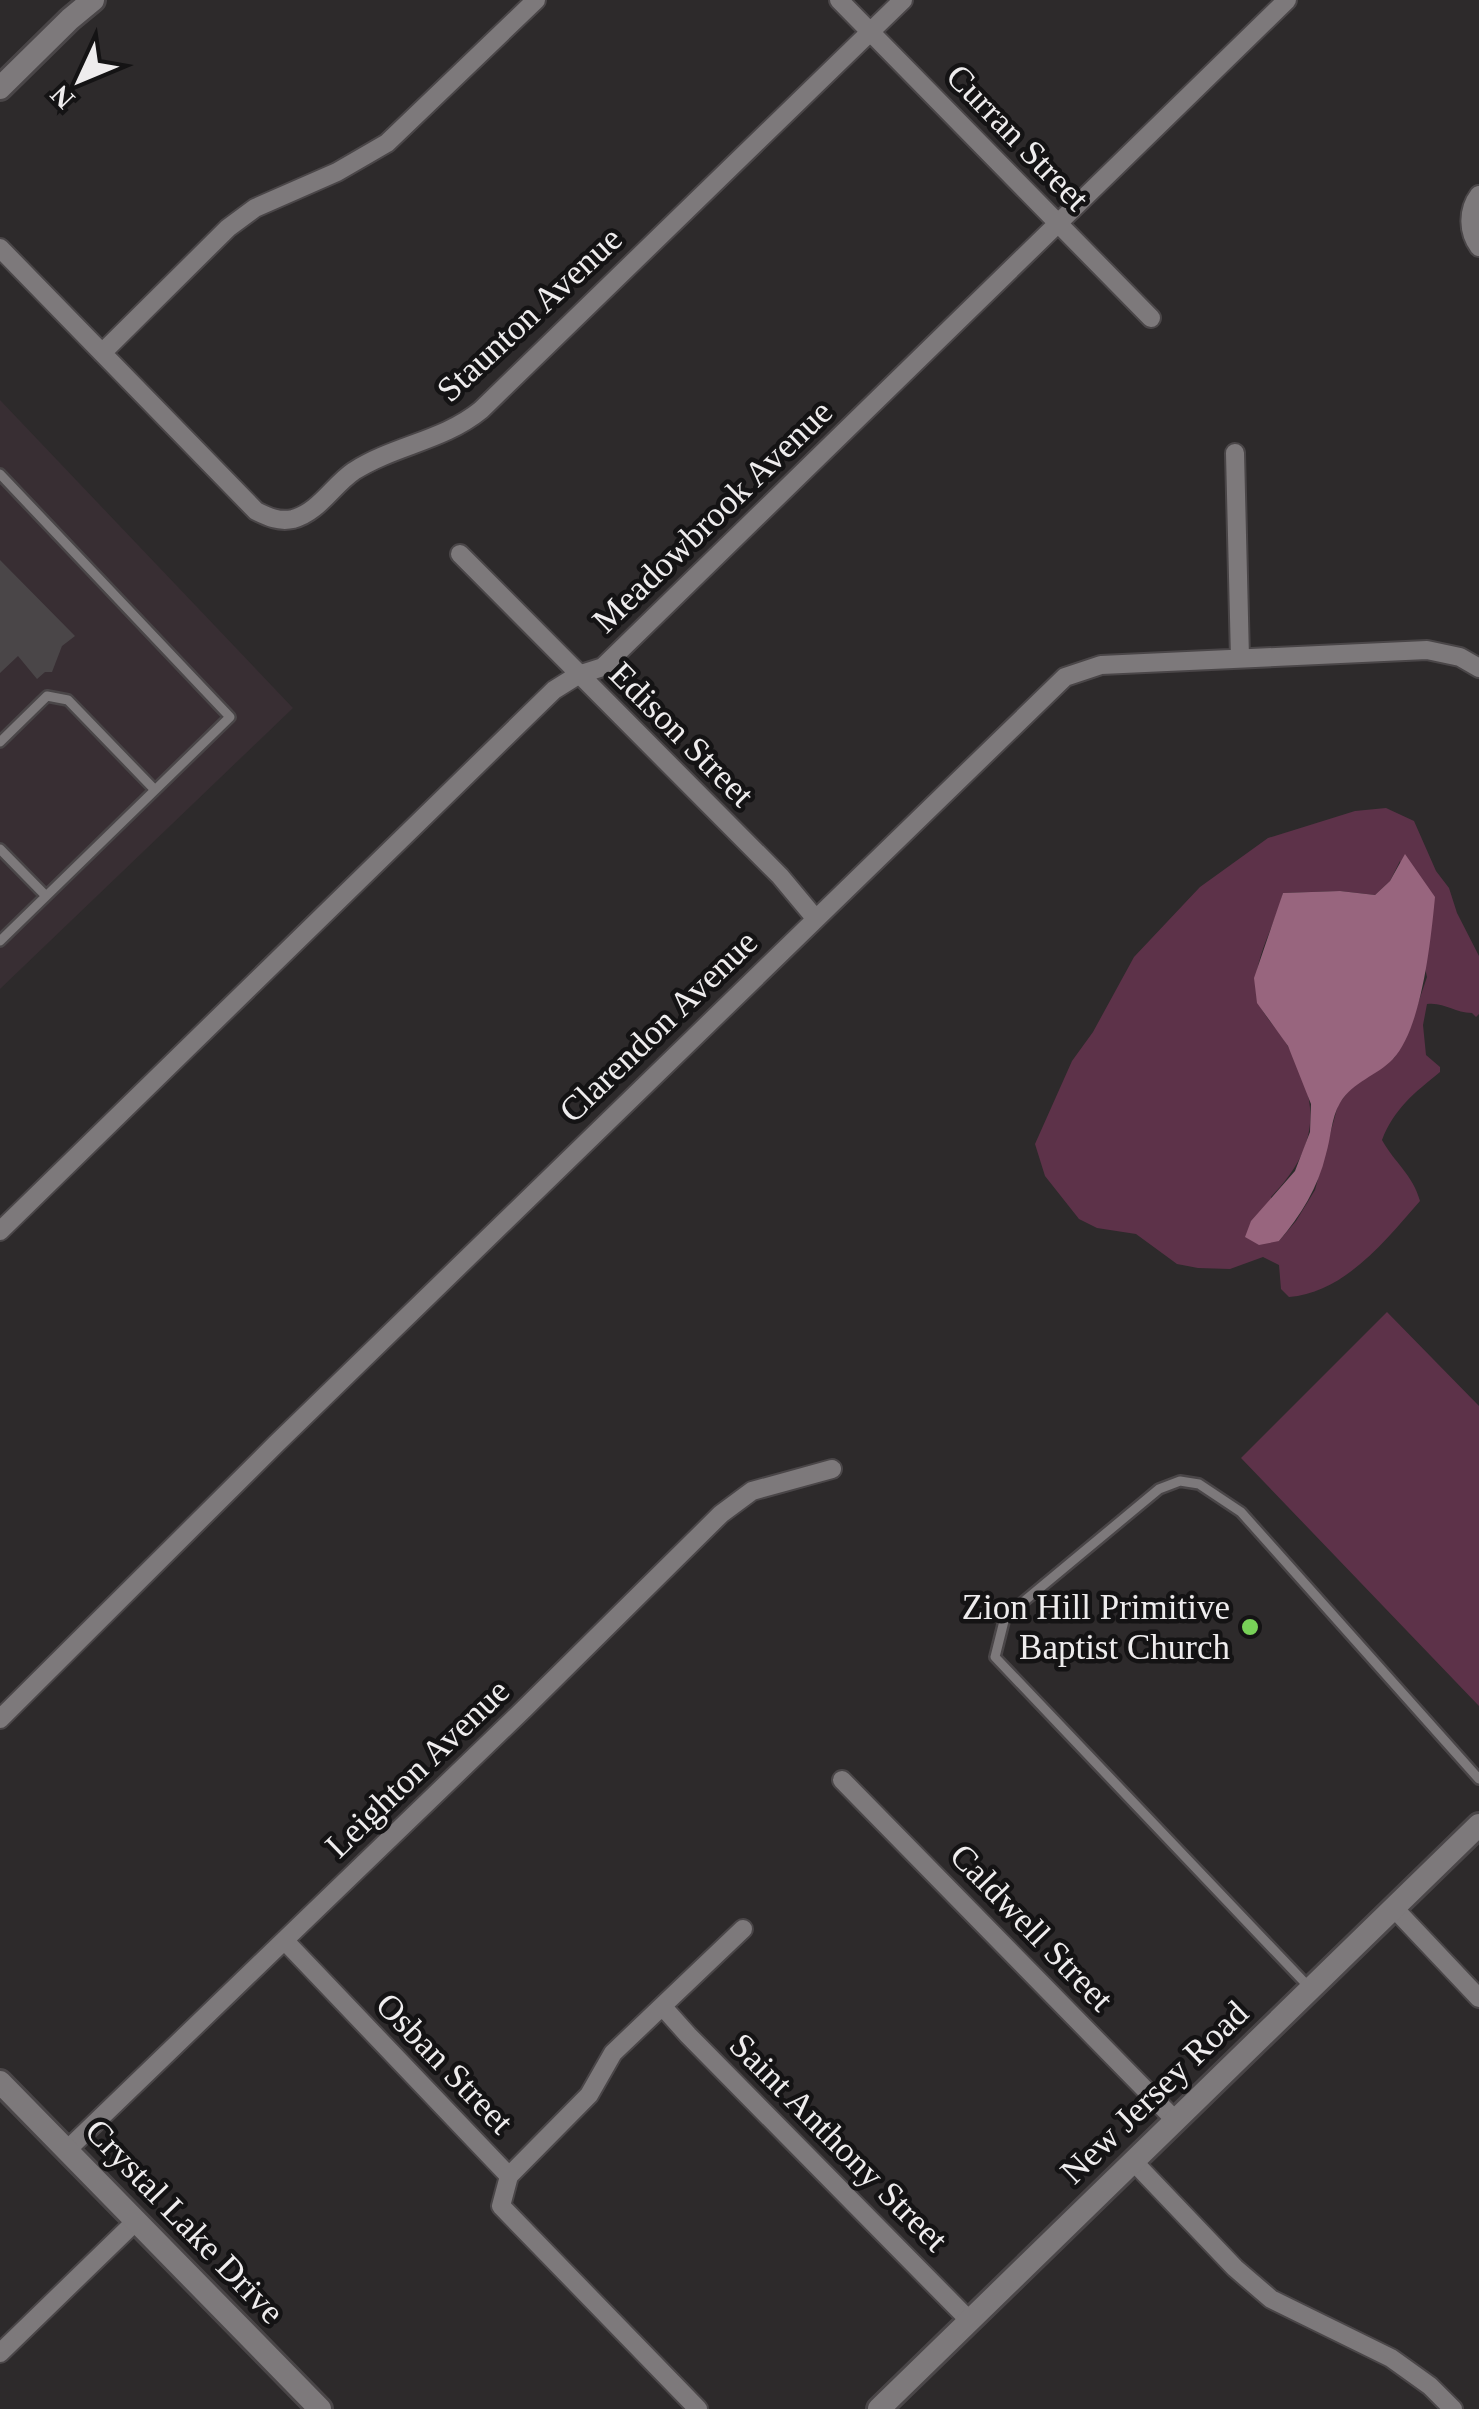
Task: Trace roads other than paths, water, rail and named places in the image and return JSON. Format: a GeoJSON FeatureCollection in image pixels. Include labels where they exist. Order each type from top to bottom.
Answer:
{"type":"FeatureCollection","features":[{"type":"Feature","properties":{"kind":"street"},"geometry":{"type":"LineString","coordinates":[[0,88],[94,0]]}},
{"type":"Feature","properties":{"kind":"street"},"geometry":{"type":"LineString","coordinates":[[102,352],[228,228],[255,208],[337,172],[387,142],[536,0]]}},
{"type":"Feature","properties":{"kind":"street","name":"Curran Street"},"geometry":{"type":"LineString","coordinates":[[839,0],[1151,318]]}},
{"type":"Feature","properties":{"kind":"street","name":"Staunton Avenue"},"geometry":{"type":"LineString","coordinates":[[0,248],[256,510],[273,519],[290,520],[309,512],[346,477],[371,460],[441,436],[481,410],[902,0]]}},
{"type":"Feature","properties":{"kind":"street","name":"Meadowbrook Avenue"},"geometry":{"type":"LineString","coordinates":[[0,1231],[554,690],[578,675],[603,667],[1286,0]]}},
{"type":"Feature","properties":{"kind":"street"},"geometry":{"type":"LineString","coordinates":[[1479,195],[1470,219],[1472,238],[1479,248]]}},
{"type":"Feature","properties":{"kind":"street"},"geometry":{"type":"LineString","coordinates":[[1234,453],[1240,658]]}},
{"type":"Feature","properties":{"kind":"street","name":"Edison Street"},"geometry":{"type":"LineString","coordinates":[[460,554],[780,876],[815,918]]}},
{"type":"Feature","properties":{"kind":"street","name":"Clarendon Avenue"},"geometry":{"type":"LineString","coordinates":[[0,1719],[276,1444],[1065,677],[1101,665],[1427,650],[1460,656],[1479,668]]}},
{"type":"Feature","properties":{"kind":"street","name":"Leighton Avenue"},"geometry":{"type":"LineString","coordinates":[[67,2150],[721,1514],[752,1492],[832,1470]]}},
{"type":"Feature","properties":{"kind":"street","name":"Caldwell Street"},"geometry":{"type":"LineString","coordinates":[[842,1780],[1175,2120]]}},
{"type":"Feature","properties":{"kind":"street","name":"New Jersey Road"},"geometry":{"type":"LineString","coordinates":[[880,2409],[1479,1825]]}},
{"type":"Feature","properties":{"kind":"street"},"geometry":{"type":"LineString","coordinates":[[1393,1908],[1479,1998]]}},
{"type":"Feature","properties":{"kind":"street"},"geometry":{"type":"LineString","coordinates":[[508,2176],[589,2095],[613,2053],[743,1929]]}},
{"type":"Feature","properties":{"kind":"street","name":"Osban Street"},"geometry":{"type":"LineString","coordinates":[[285,1941],[508,2176],[501,2206],[698,2409]]}},
{"type":"Feature","properties":{"kind":"street","name":"Saint Anthony Street"},"geometry":{"type":"LineString","coordinates":[[664,2006],[688,2036],[970,2321]]}},
{"type":"Feature","properties":{"kind":"street","name":"Crystal Lake Drive"},"geometry":{"type":"LineString","coordinates":[[0,2082],[320,2409]]}},
{"type":"Feature","properties":{"kind":"street"},"geometry":{"type":"LineString","coordinates":[[1133,2161],[1235,2268],[1271,2299],[1391,2358],[1430,2386],[1453,2409]]}},
{"type":"Feature","properties":{"kind":"street"},"geometry":{"type":"LineString","coordinates":[[0,2353],[136,2220]]}},
{"type":"Feature","properties":{"kind":"lane"},"geometry":{"type":"LineString","coordinates":[[0,474],[230,717],[0,941]]}},
{"type":"Feature","properties":{"kind":"lane"},"geometry":{"type":"LineString","coordinates":[[0,742],[47,696],[57,696],[68,700],[155,790]]}},
{"type":"Feature","properties":{"kind":"lane"},"geometry":{"type":"LineString","coordinates":[[0,849],[46,896]]}},
{"type":"Feature","properties":{"kind":"lane"},"geometry":{"type":"LineString","coordinates":[[1310,1988],[995,1657],[1004,1617],[1159,1488],[1180,1481],[1199,1484],[1221,1496],[1264,1534],[1479,1779]]}},
{"type":"Feature","properties":{"kind":"place","name":"Zion Hill Primitive Baptist Church"},"geometry":{"type":"Point","coordinates":[1250,1627]}}]}
